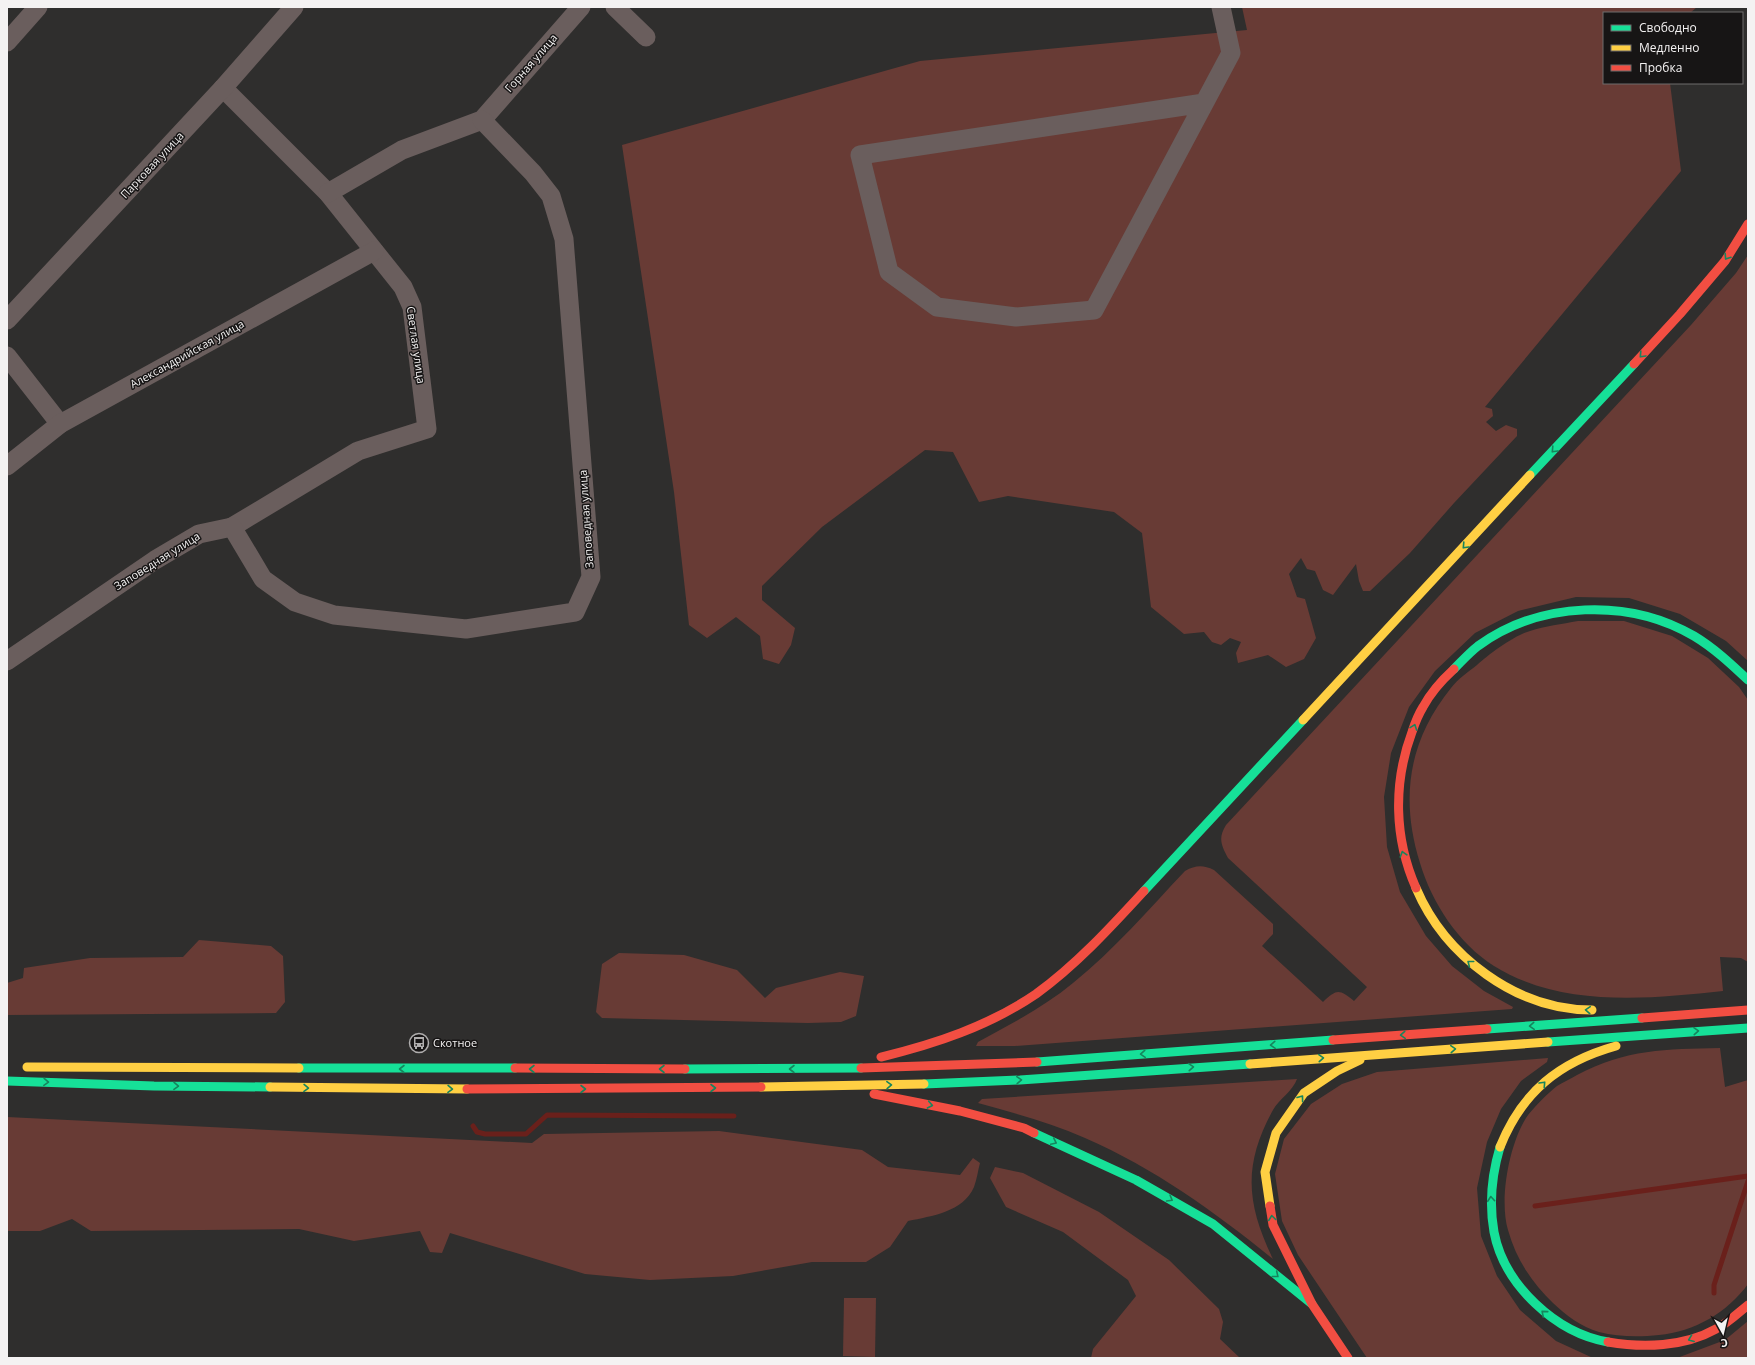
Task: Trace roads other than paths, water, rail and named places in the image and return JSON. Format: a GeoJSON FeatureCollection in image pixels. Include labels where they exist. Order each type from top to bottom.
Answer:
{"type":"FeatureCollection","features":[{"type":"Feature","properties":{"kind":"main road"},"geometry":{"type":"LineString","coordinates":[[831,1069],[913,1050],[971,1030],[1024,1002],[1066,970],[1109,929],[1194,839],[1680,314],[1725,261],[1748,224]]}},
{"type":"Feature","properties":{"kind":"main road"},"geometry":{"type":"LineString","coordinates":[[1669,1016],[1563,1008],[1523,995],[1487,976],[1461,956],[1436,927],[1413,885],[1400,844],[1397,797],[1404,755],[1419,712],[1445,677],[1483,643],[1524,622],[1576,610],[1626,611],[1676,627],[1718,651],[1748,680]]}},
{"type":"Feature","properties":{"kind":"main road"},"geometry":{"type":"LineString","coordinates":[[15,1067],[831,1069],[1034,1062],[1748,1010]]}},
{"type":"Feature","properties":{"kind":"main road"},"geometry":{"type":"LineString","coordinates":[[7,1081],[154,1086],[454,1089],[836,1087],[1020,1080],[1748,1028]]}},
{"type":"Feature","properties":{"kind":"main road"},"geometry":{"type":"LineString","coordinates":[[1670,1033],[1591,1053],[1551,1075],[1520,1108],[1500,1144],[1491,1189],[1494,1232],[1509,1269],[1529,1300],[1563,1328],[1596,1343],[1636,1350],[1675,1345],[1718,1329],[1748,1305]]}},
{"type":"Feature","properties":{"kind":"main road"},"geometry":{"type":"LineString","coordinates":[[1348,1358],[1312,1304],[1273,1225],[1265,1172],[1276,1133],[1304,1093],[1336,1071],[1372,1055]]}},
{"type":"Feature","properties":{"kind":"main road"},"geometry":{"type":"LineString","coordinates":[[836,1087],[960,1111],[1024,1128],[1136,1180],[1213,1224],[1312,1304]]}},
{"type":"Feature","properties":{"kind":"street"},"geometry":{"type":"LineString","coordinates":[[7,42],[38,7]]}},
{"type":"Feature","properties":{"kind":"street","name":"Парковая улица"},"geometry":{"type":"LineString","coordinates":[[7,320],[224,88],[294,7]]}},
{"type":"Feature","properties":{"kind":"street","name":"Горная улица"},"geometry":{"type":"LineString","coordinates":[[482,120],[581,7]]}},
{"type":"Feature","properties":{"kind":"street"},"geometry":{"type":"LineString","coordinates":[[615,7],[646,38]]}},
{"type":"Feature","properties":{"kind":"street"},"geometry":{"type":"LineString","coordinates":[[1204,103],[860,155],[889,272],[937,307],[1016,317],[1094,310],[1231,53],[1221,7]]}},
{"type":"Feature","properties":{"kind":"street","name":"Светлая улица"},"geometry":{"type":"LineString","coordinates":[[224,88],[328,193],[403,288],[412,307],[427,429],[358,450],[232,528]]}},
{"type":"Feature","properties":{"kind":"street"},"geometry":{"type":"LineString","coordinates":[[328,193],[402,150],[482,120]]}},
{"type":"Feature","properties":{"kind":"street","name":"Заповедная улица"},"geometry":{"type":"LineString","coordinates":[[7,661],[155,560],[199,534],[232,528],[263,579],[295,602],[334,615],[466,629],[575,612],[591,577],[564,239],[551,196],[533,173],[482,120]]}},
{"type":"Feature","properties":{"kind":"street","name":"Александрийская улица"},"geometry":{"type":"LineString","coordinates":[[7,466],[60,424],[374,251]]}},
{"type":"Feature","properties":{"kind":"street"},"geometry":{"type":"LineString","coordinates":[[7,356],[60,424]]}},
{"type":"Feature","properties":{"kind":"waterway"},"geometry":{"type":"LineString","coordinates":[[473,1126],[477,1132],[485,1134],[526,1134],[547,1115],[734,1116]]}},
{"type":"Feature","properties":{"kind":"waterway"},"geometry":{"type":"LineString","coordinates":[[1535,1206],[1748,1176]]}},
{"type":"Feature","properties":{"kind":"waterway"},"geometry":{"type":"LineString","coordinates":[[1714,1293],[1714,1285],[1748,1181]]}},
{"type":"Feature","properties":{"kind":"place","name":"Скотное"},"geometry":{"type":"Point","coordinates":[419,1043]}}]}
